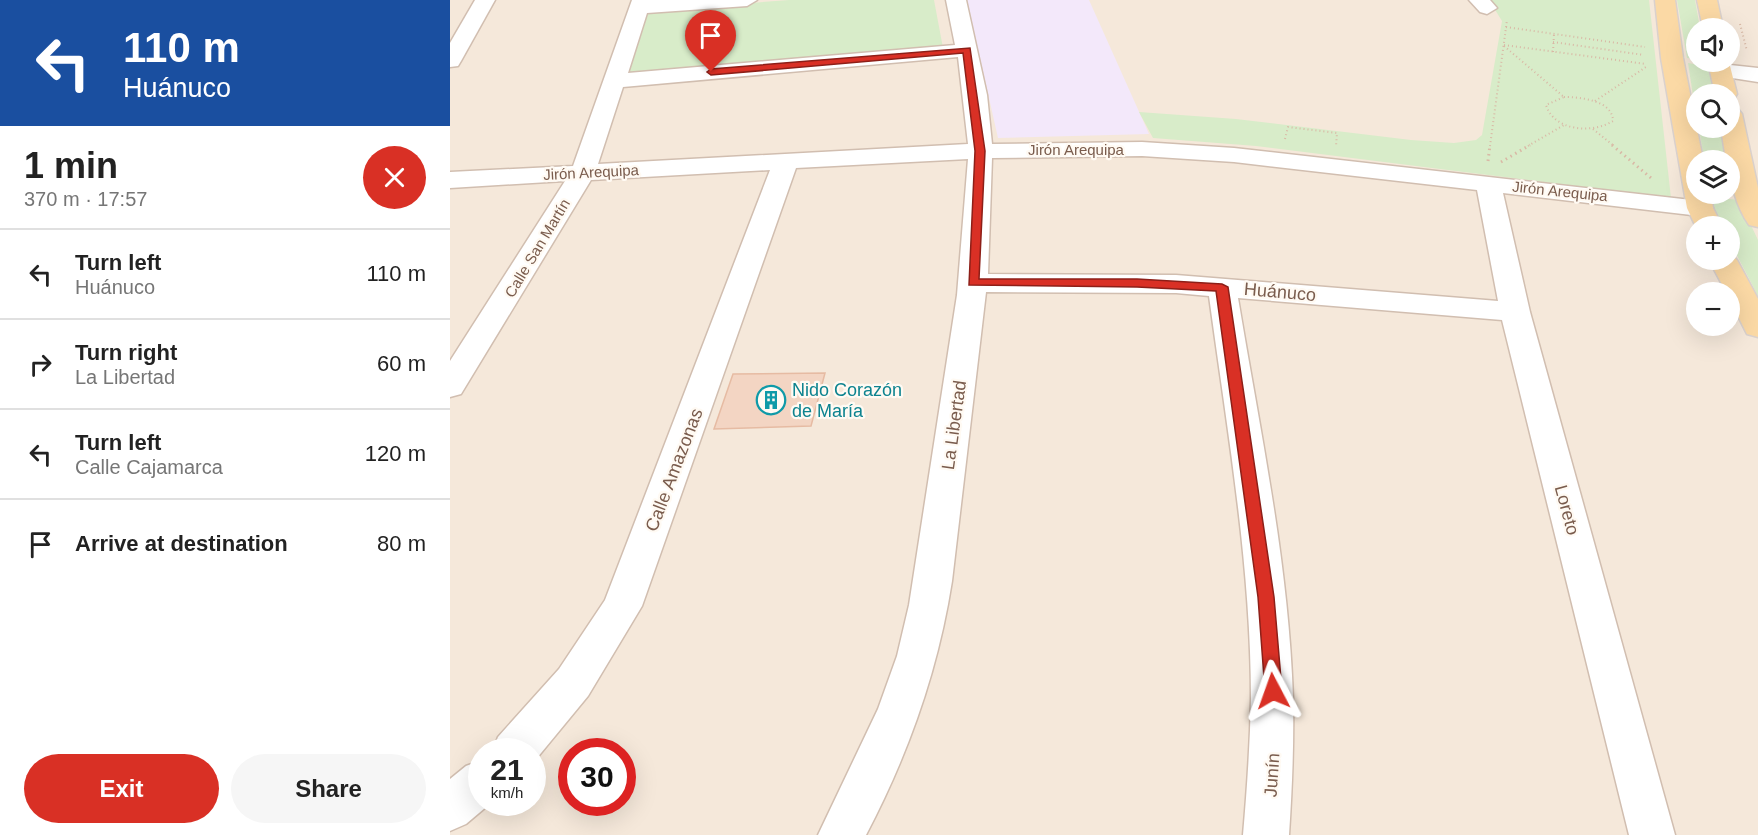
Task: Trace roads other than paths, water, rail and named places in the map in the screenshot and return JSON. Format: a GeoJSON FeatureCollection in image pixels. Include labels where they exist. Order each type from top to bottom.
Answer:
{"type":"FeatureCollection","features":[{"type":"Feature","properties":{"kind":"main road"},"geometry":{"type":"LineString","coordinates":[[1665,0],[1672,58],[1690,150]]}},
{"type":"Feature","properties":{"kind":"main road"},"geometry":{"type":"LineString","coordinates":[[1707,0],[1711,18]]}},
{"type":"Feature","properties":{"kind":"main road"},"geometry":{"type":"LineString","coordinates":[[1735,138],[1743,183],[1758,219]]}},
{"type":"Feature","properties":{"kind":"main road"},"geometry":{"type":"LineString","coordinates":[[1729,270],[1758,327]]}},
{"type":"Feature","properties":{"kind":"street"},"geometry":{"type":"LineString","coordinates":[[450,61],[485,0]]}},
{"type":"Feature","properties":{"kind":"street"},"geometry":{"type":"LineString","coordinates":[[641,4],[747,0]]}},
{"type":"Feature","properties":{"kind":"street","name":"La Libertad"},"geometry":{"type":"LineString","coordinates":[[841,835],[869,784],[894,724],[924,629],[933,580],[973,282],[980,151],[967,50],[956,0]]}},
{"type":"Feature","properties":{"kind":"street","name":"Calle San Martín"},"geometry":{"type":"LineString","coordinates":[[450,386],[514,287],[583,172],[617,81],[641,4]]}},
{"type":"Feature","properties":{"kind":"street"},"geometry":{"type":"LineString","coordinates":[[617,81],[967,50]]}},
{"type":"Feature","properties":{"kind":"street"},"geometry":{"type":"LineString","coordinates":[[1740,71],[1758,75]]}},
{"type":"Feature","properties":{"kind":"street","name":"Jirón Arequipa"},"geometry":{"type":"LineString","coordinates":[[450,180],[980,151],[1142,148],[1491,172],[1686,202]]}},
{"type":"Feature","properties":{"kind":"street","name":"Calle Amazonas"},"geometry":{"type":"LineString","coordinates":[[526,738],[570,688],[622,606],[734,311],[780,182],[785,161]]}},
{"type":"Feature","properties":{"kind":"street","name":"Loreto"},"geometry":{"type":"LineString","coordinates":[[1491,172],[1515,312],[1652,835]]}},
{"type":"Feature","properties":{"kind":"street","name":"Huánuco"},"geometry":{"type":"LineString","coordinates":[[973,282],[1137,283],[1222,287],[1515,312]]}},
{"type":"Feature","properties":{"kind":"street","name":"Junín"},"geometry":{"type":"LineString","coordinates":[[1222,287],[1266,597],[1273,691],[1274,742],[1266,835]]}},
{"type":"Feature","properties":{"kind":"street"},"geometry":{"type":"LineString","coordinates":[[450,808],[468,793]]}},
{"type":"Feature","properties":{"kind":"place","name":"Nido Corazón de María"},"geometry":{"type":"Point","coordinates":[771,400]}}]}
